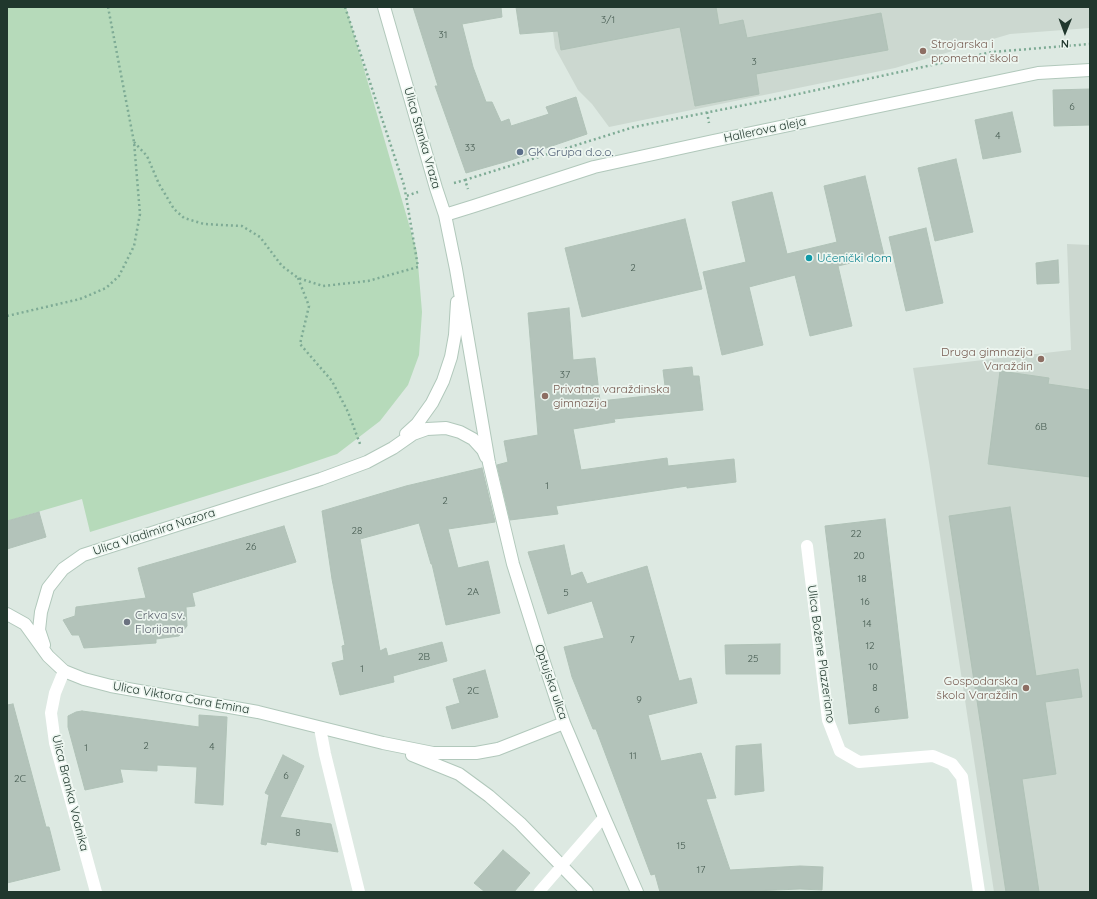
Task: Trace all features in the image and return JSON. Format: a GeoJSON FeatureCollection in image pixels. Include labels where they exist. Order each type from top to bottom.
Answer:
{"type":"FeatureCollection","features":[{"type":"Feature","properties":{"kind":"main road","name":"Ulica Stanka Vraza"},"geometry":{"type":"LineString","coordinates":[[384,7],[445,215],[490,463]]}},
{"type":"Feature","properties":{"kind":"main road","name":"Hallerova aleja"},"geometry":{"type":"LineString","coordinates":[[445,215],[594,167],[1038,73],[1090,70]]}},
{"type":"Feature","properties":{"kind":"main road","name":"Ulica Stanka Vraza"},"geometry":{"type":"LineString","coordinates":[[393,448],[417,424],[432,403],[443,381],[451,357],[455,335],[457,302],[456,269]]}},
{"type":"Feature","properties":{"kind":"main road"},"geometry":{"type":"LineString","coordinates":[[393,448],[413,434],[427,429],[446,428],[460,432],[473,439],[483,450],[490,463]]}},
{"type":"Feature","properties":{"kind":"main road","name":"Ulica Vladimira Nazora"},"geometry":{"type":"LineString","coordinates":[[48,656],[39,630],[41,612],[48,588],[63,569],[83,555],[321,479],[367,462],[393,448]]}},
{"type":"Feature","properties":{"kind":"main road","name":"Optujska ulica"},"geometry":{"type":"LineString","coordinates":[[490,463],[513,564],[540,653],[564,723],[638,892]]}},
{"type":"Feature","properties":{"kind":"main road","name":"Ulica Božene Plazzeriano"},"geometry":{"type":"LineString","coordinates":[[807,546],[828,720],[840,751],[859,762],[933,756],[952,764],[962,777],[979,892]]}},
{"type":"Feature","properties":{"kind":"main road"},"geometry":{"type":"LineString","coordinates":[[7,614],[25,624],[48,656]]}},
{"type":"Feature","properties":{"kind":"main road","name":"Ulica Viktora Cara Emina"},"geometry":{"type":"LineString","coordinates":[[48,656],[64,671],[84,680],[258,712],[383,744]]}},
{"type":"Feature","properties":{"kind":"main road","name":"Ulica Branka Vodnika"},"geometry":{"type":"LineString","coordinates":[[64,671],[55,693],[51,713],[55,743],[96,892]]}},
{"type":"Feature","properties":{"kind":"main road"},"geometry":{"type":"LineString","coordinates":[[383,744],[434,753],[476,753],[498,749],[564,723]]}},
{"type":"Feature","properties":{"kind":"main road"},"geometry":{"type":"LineString","coordinates":[[320,728],[359,892]]}},
{"type":"Feature","properties":{"kind":"main road"},"geometry":{"type":"LineString","coordinates":[[383,744],[459,774],[489,796],[520,823],[587,892]]}},
{"type":"Feature","properties":{"kind":"lane"},"geometry":{"type":"LineString","coordinates":[[539,892],[604,817]]}},
{"type":"Feature","properties":{"kind":"path"},"geometry":{"type":"LineString","coordinates":[[7,316],[80,299],[106,288],[119,276],[134,246],[140,214],[134,142],[108,7]]}},
{"type":"Feature","properties":{"kind":"path"},"geometry":{"type":"LineString","coordinates":[[134,142],[147,156],[159,184],[174,209],[184,218],[204,224],[242,226],[260,236],[282,266],[298,278],[323,286],[368,281],[418,267],[404,185],[345,7]]}},
{"type":"Feature","properties":{"kind":"path"},"geometry":{"type":"LineString","coordinates":[[406,196],[465,180],[634,127],[775,99],[992,52],[1090,44]]}},
{"type":"Feature","properties":{"kind":"path"},"geometry":{"type":"LineString","coordinates":[[465,180],[474,206]]}},
{"type":"Feature","properties":{"kind":"path"},"geometry":{"type":"LineString","coordinates":[[298,278],[309,306],[300,344],[332,381],[348,412],[367,462]]}},
{"type":"Feature","properties":{"kind":"shaded area"},"geometry":{"type":"Polygon","coordinates":[[[550,7],[1090,7],[1090,28],[1010,34],[895,68],[609,127],[592,104],[578,90],[555,48],[550,7]]]}},
{"type":"Feature","properties":{"kind":"shaded area","name":"Gospodarska škola Varaždin"},"geometry":{"type":"Polygon","coordinates":[[[1067,244],[1090,245],[1090,892],[994,892],[929,462],[913,368],[1071,350],[1067,244]]]}},
{"type":"Feature","properties":{"kind":"green space"},"geometry":{"type":"Polygon","coordinates":[[[7,7],[346,7],[417,252],[422,312],[419,355],[408,385],[380,421],[337,454],[90,532],[82,499],[7,521],[7,7]]]}},
{"type":"Feature","properties":{"kind":"building"},"geometry":{"type":"Polygon","coordinates":[[[413,7],[501,7],[502,17],[462,24],[473,67],[486,102],[492,102],[501,122],[509,119],[511,126],[549,114],[546,107],[576,97],[587,134],[508,161],[466,173],[435,86],[438,86],[413,7]]]}},
{"type":"Feature","properties":{"kind":"building"},"geometry":{"type":"Polygon","coordinates":[[[516,7],[716,7],[719,25],[743,20],[747,38],[881,13],[888,50],[756,74],[759,94],[695,106],[680,27],[561,50],[558,31],[520,34],[516,7]]]}},
{"type":"Feature","properties":{"kind":"building"},"geometry":{"type":"Polygon","coordinates":[[[1090,89],[1090,125],[1054,126],[1053,90],[1090,89]]]}},
{"type":"Feature","properties":{"kind":"building"},"geometry":{"type":"Polygon","coordinates":[[[1012,112],[1021,152],[983,159],[975,120],[1012,112]]]}},
{"type":"Feature","properties":{"kind":"building"},"geometry":{"type":"Polygon","coordinates":[[[956,159],[973,232],[935,241],[918,168],[956,159]]]}},
{"type":"Feature","properties":{"kind":"building","name":"Učenički dom"},"geometry":{"type":"Polygon","coordinates":[[[865,176],[884,255],[838,266],[852,326],[810,336],[795,275],[749,287],[763,345],[722,355],[703,272],[746,262],[732,202],[772,192],[787,254],[837,242],[824,186],[865,176]]]}},
{"type":"Feature","properties":{"kind":"building"},"geometry":{"type":"Polygon","coordinates":[[[685,219],[702,289],[582,317],[565,248],[685,219]]]}},
{"type":"Feature","properties":{"kind":"building"},"geometry":{"type":"Polygon","coordinates":[[[926,228],[943,303],[906,311],[889,237],[926,228]]]}},
{"type":"Feature","properties":{"kind":"building"},"geometry":{"type":"Polygon","coordinates":[[[1058,260],[1059,283],[1037,284],[1036,263],[1058,260]]]}},
{"type":"Feature","properties":{"kind":"building"},"geometry":{"type":"Polygon","coordinates":[[[569,308],[573,360],[595,358],[600,401],[666,394],[663,370],[692,367],[693,376],[699,376],[703,410],[614,419],[615,422],[573,429],[581,470],[667,458],[668,466],[734,459],[736,482],[687,488],[687,486],[556,506],[558,514],[510,520],[497,465],[508,462],[504,441],[538,435],[528,313],[569,308]]]}},
{"type":"Feature","properties":{"kind":"building"},"geometry":{"type":"Polygon","coordinates":[[[1000,371],[1049,378],[1048,384],[1090,390],[1090,477],[988,464],[1000,371]]]}},
{"type":"Feature","properties":{"kind":"building"},"geometry":{"type":"Polygon","coordinates":[[[482,468],[495,522],[448,529],[458,568],[488,561],[500,613],[446,625],[432,564],[419,523],[360,539],[380,651],[386,648],[388,656],[442,642],[447,661],[393,676],[394,682],[340,695],[332,663],[344,660],[342,646],[345,645],[332,579],[322,511],[406,486],[482,468]]]}},
{"type":"Feature","properties":{"kind":"building"},"geometry":{"type":"Polygon","coordinates":[[[1010,507],[1036,676],[1078,669],[1082,697],[1045,702],[1056,774],[1022,779],[1039,892],[1006,892],[949,516],[1010,507]]]}},
{"type":"Feature","properties":{"kind":"building"},"geometry":{"type":"Polygon","coordinates":[[[39,512],[46,537],[7,549],[7,521],[39,512]]]}},
{"type":"Feature","properties":{"kind":"building"},"geometry":{"type":"Polygon","coordinates":[[[885,519],[908,718],[849,724],[825,526],[885,519]]]}},
{"type":"Feature","properties":{"kind":"building"},"geometry":{"type":"Polygon","coordinates":[[[284,526],[296,562],[192,593],[195,606],[186,607],[187,626],[179,636],[156,639],[156,643],[84,648],[79,635],[72,635],[63,620],[75,616],[76,607],[146,598],[138,568],[284,526]]]}},
{"type":"Feature","properties":{"kind":"building"},"geometry":{"type":"Polygon","coordinates":[[[564,545],[571,576],[582,572],[587,584],[647,566],[679,681],[691,678],[697,703],[648,715],[661,761],[701,753],[716,798],[706,799],[730,870],[800,866],[823,867],[822,890],[800,889],[730,892],[660,892],[655,874],[651,875],[596,729],[593,729],[572,677],[564,647],[604,638],[592,601],[548,614],[528,552],[564,545]]]}},
{"type":"Feature","properties":{"kind":"building"},"geometry":{"type":"Polygon","coordinates":[[[780,644],[780,674],[726,674],[725,645],[780,644]]]}},
{"type":"Feature","properties":{"kind":"building"},"geometry":{"type":"Polygon","coordinates":[[[485,670],[498,717],[452,729],[446,707],[460,703],[453,679],[485,670]]]}},
{"type":"Feature","properties":{"kind":"building"},"geometry":{"type":"Polygon","coordinates":[[[13,704],[46,827],[49,827],[60,870],[7,883],[7,705],[13,704]]]}},
{"type":"Feature","properties":{"kind":"building"},"geometry":{"type":"Polygon","coordinates":[[[82,711],[199,727],[199,715],[227,717],[223,805],[195,803],[197,767],[157,765],[157,771],[120,769],[123,782],[85,790],[68,727],[68,716],[82,711]]]}},
{"type":"Feature","properties":{"kind":"building"},"geometry":{"type":"Polygon","coordinates":[[[761,744],[764,791],[735,795],[736,746],[761,744]]]}},
{"type":"Feature","properties":{"kind":"building"},"geometry":{"type":"Polygon","coordinates":[[[283,755],[304,766],[280,817],[331,824],[338,852],[267,842],[266,845],[261,844],[269,795],[265,793],[283,755]]]}},
{"type":"Feature","properties":{"kind":"building"},"geometry":{"type":"Polygon","coordinates":[[[503,850],[530,873],[514,892],[485,892],[474,883],[503,850]]]}},
{"type":"Feature","properties":{"kind":"place","name":"Strojarska i prometna škola"},"geometry":{"type":"Point","coordinates":[923,51]}},
{"type":"Feature","properties":{"kind":"place","name":"GK Grupa d.o.o."},"geometry":{"type":"Point","coordinates":[520,152]}},
{"type":"Feature","properties":{"kind":"place","name":"Učenički dom"},"geometry":{"type":"Point","coordinates":[809,258]}},
{"type":"Feature","properties":{"kind":"place","name":"Druga gimnazija Varaždin"},"geometry":{"type":"Point","coordinates":[1041,359]}},
{"type":"Feature","properties":{"kind":"place","name":"Privatna varaždinska gimnazija"},"geometry":{"type":"Point","coordinates":[545,396]}},
{"type":"Feature","properties":{"kind":"place","name":"Crkva sv. Florijana"},"geometry":{"type":"Point","coordinates":[127,622]}},
{"type":"Feature","properties":{"kind":"place","name":"Gospodarska škola Varaždin"},"geometry":{"type":"Point","coordinates":[1026,688]}}]}
